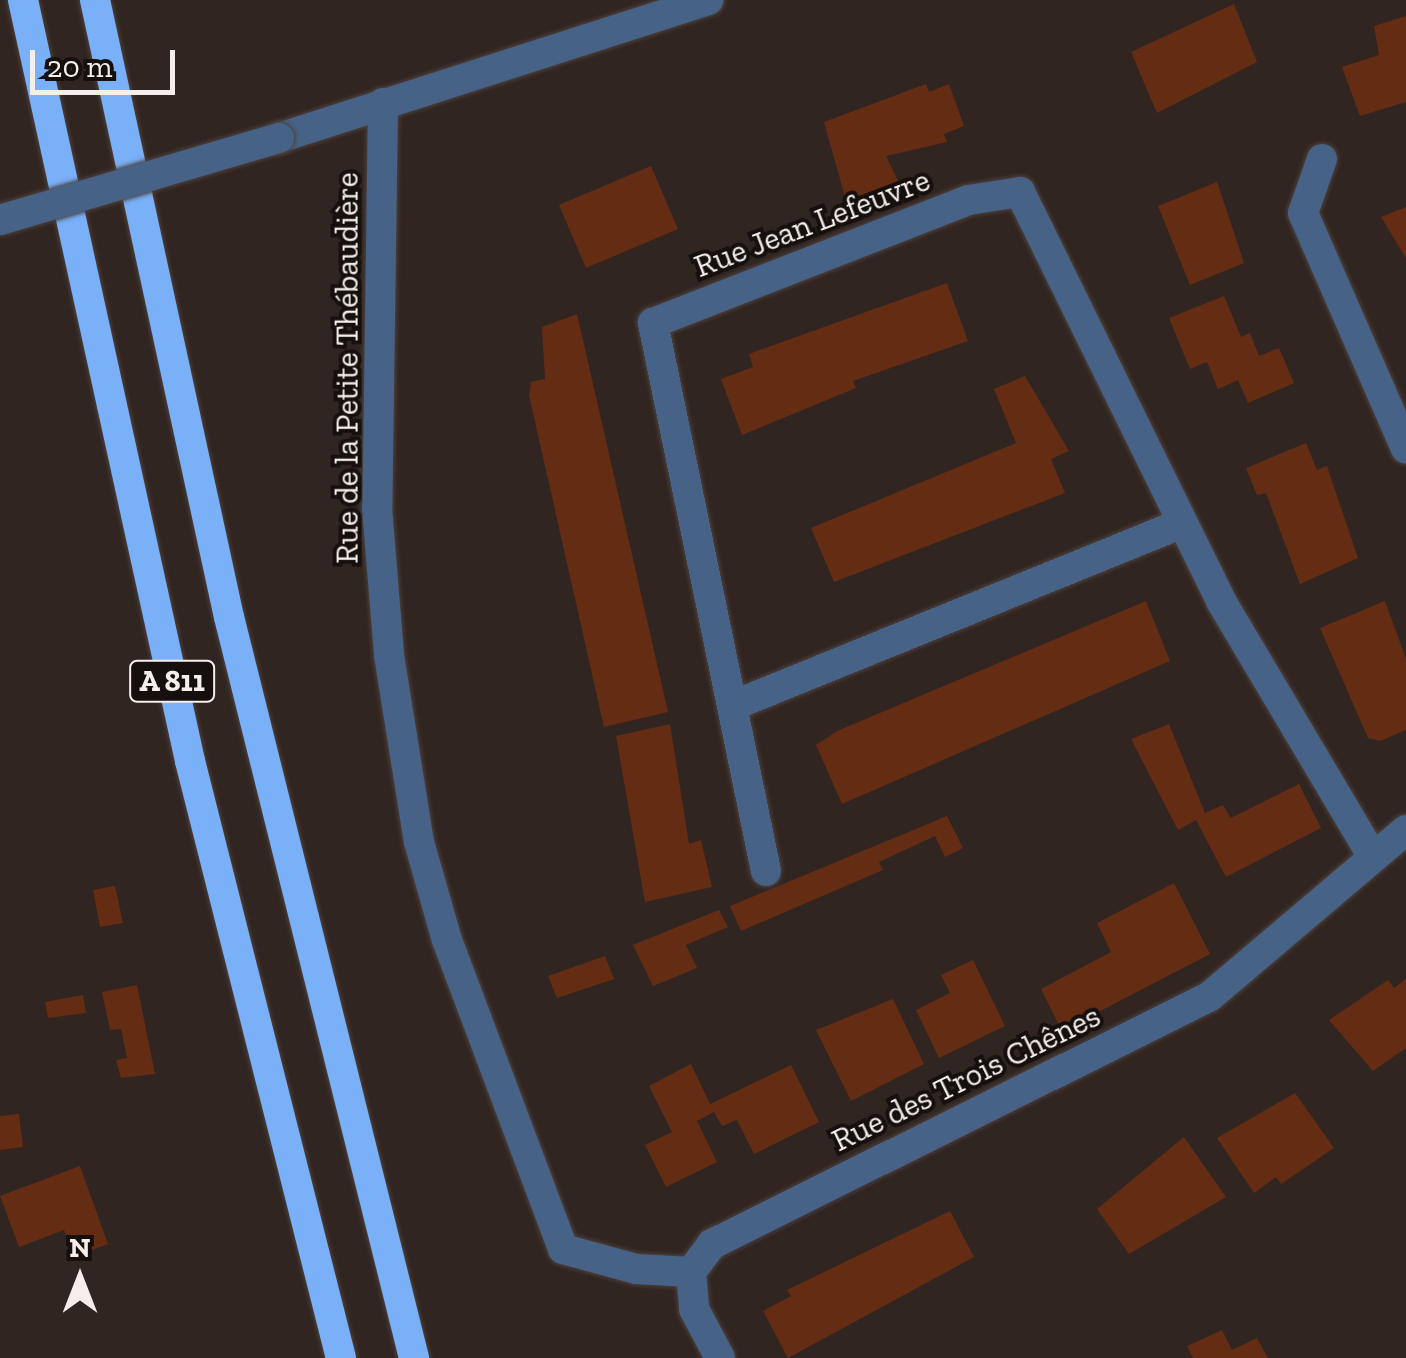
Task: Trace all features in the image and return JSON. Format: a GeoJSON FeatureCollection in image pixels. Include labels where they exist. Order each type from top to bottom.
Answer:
{"type":"FeatureCollection","features":[{"type":"Feature","properties":{"kind":"highway","name":"A 811"},"geometry":{"type":"LineString","coordinates":[[23,0],[195,779],[342,1358]]}},
{"type":"Feature","properties":{"kind":"highway","name":"A 811"},"geometry":{"type":"LineString","coordinates":[[94,0],[229,617],[414,1358]]}},
{"type":"Feature","properties":{"kind":"street"},"geometry":{"type":"LineString","coordinates":[[0,220],[279,138],[708,0]]}},
{"type":"Feature","properties":{"kind":"street","name":"Rue de la Petite Thébaudière"},"geometry":{"type":"LineString","coordinates":[[383,103],[377,508],[389,655],[419,842],[446,940],[564,1249],[636,1269],[691,1272]]}},
{"type":"Feature","properties":{"kind":"street"},"geometry":{"type":"LineString","coordinates":[[1322,158],[1303,212],[1406,449]]}},
{"type":"Feature","properties":{"kind":"street","name":"Rue Jean Lefeuvre"},"geometry":{"type":"LineString","coordinates":[[766,871],[654,323],[968,200],[1020,192],[1182,523],[1334,802],[1373,857]]}},
{"type":"Feature","properties":{"kind":"street"},"geometry":{"type":"LineString","coordinates":[[732,706],[1182,523]]}},
{"type":"Feature","properties":{"kind":"street","name":"Rue des Trois Chênes"},"geometry":{"type":"LineString","coordinates":[[691,1272],[712,1244],[1209,997],[1406,830]]}},
{"type":"Feature","properties":{"kind":"street"},"geometry":{"type":"LineString","coordinates":[[691,1272],[694,1308],[720,1358]]}},
{"type":"Feature","properties":{"kind":"building"},"geometry":{"type":"Polygon","coordinates":[[[1234,4],[1257,62],[1157,113],[1131,52],[1234,4]]]}},
{"type":"Feature","properties":{"kind":"building"},"geometry":{"type":"Polygon","coordinates":[[[1406,16],[1406,102],[1360,116],[1342,67],[1379,55],[1374,26],[1406,16]]]}},
{"type":"Feature","properties":{"kind":"building"},"geometry":{"type":"Polygon","coordinates":[[[926,84],[929,92],[949,84],[964,126],[944,134],[947,142],[886,156],[905,195],[850,215],[824,122],[926,84]]]}},
{"type":"Feature","properties":{"kind":"building"},"geometry":{"type":"Polygon","coordinates":[[[651,166],[678,229],[586,268],[559,205],[651,166]]]}},
{"type":"Feature","properties":{"kind":"building"},"geometry":{"type":"Polygon","coordinates":[[[1217,182],[1244,263],[1190,285],[1158,206],[1217,182]]]}},
{"type":"Feature","properties":{"kind":"building"},"geometry":{"type":"Polygon","coordinates":[[[1406,207],[1406,258],[1381,217],[1406,207]]]}},
{"type":"Feature","properties":{"kind":"building"},"geometry":{"type":"Polygon","coordinates":[[[947,283],[968,341],[853,381],[856,388],[742,435],[721,379],[753,367],[749,354],[947,283]]]}},
{"type":"Feature","properties":{"kind":"building"},"geometry":{"type":"Polygon","coordinates":[[[1224,296],[1241,337],[1250,333],[1259,356],[1279,348],[1294,383],[1248,403],[1238,380],[1218,389],[1207,362],[1190,369],[1169,318],[1224,296]]]}},
{"type":"Feature","properties":{"kind":"building"},"geometry":{"type":"Polygon","coordinates":[[[577,314],[668,712],[604,727],[529,395],[531,382],[545,379],[542,327],[577,314]]]}},
{"type":"Feature","properties":{"kind":"building"},"geometry":{"type":"Polygon","coordinates":[[[1025,376],[1069,451],[1051,459],[1065,493],[834,582],[811,528],[1016,443],[994,389],[1025,376]]]}},
{"type":"Feature","properties":{"kind":"building"},"geometry":{"type":"Polygon","coordinates":[[[1306,443],[1317,470],[1327,466],[1358,558],[1300,584],[1266,493],[1257,495],[1246,468],[1306,443]]]}},
{"type":"Feature","properties":{"kind":"building"},"geometry":{"type":"Polygon","coordinates":[[[1146,601],[1170,661],[842,804],[816,745],[837,731],[1146,601]]]}},
{"type":"Feature","properties":{"kind":"building"},"geometry":{"type":"Polygon","coordinates":[[[1385,601],[1406,659],[1406,730],[1380,741],[1368,738],[1320,628],[1385,601]]]}},
{"type":"Feature","properties":{"kind":"building"},"geometry":{"type":"Polygon","coordinates":[[[670,724],[689,844],[701,840],[712,887],[645,902],[616,736],[670,724]]]}},
{"type":"Feature","properties":{"kind":"building"},"geometry":{"type":"Polygon","coordinates":[[[1169,724],[1205,813],[1223,805],[1231,818],[1299,784],[1321,828],[1226,877],[1196,820],[1178,830],[1131,739],[1169,724]]]}},
{"type":"Feature","properties":{"kind":"building"},"geometry":{"type":"Polygon","coordinates":[[[947,816],[963,848],[945,857],[935,836],[879,862],[883,870],[741,931],[730,906],[947,816]]]}},
{"type":"Feature","properties":{"kind":"building"},"geometry":{"type":"Polygon","coordinates":[[[1174,883],[1210,954],[1062,1031],[1041,989],[1111,952],[1097,923],[1174,883]]]}},
{"type":"Feature","properties":{"kind":"building"},"geometry":{"type":"Polygon","coordinates":[[[115,886],[123,923],[100,927],[93,890],[115,886]]]}},
{"type":"Feature","properties":{"kind":"building"},"geometry":{"type":"Polygon","coordinates":[[[719,910],[728,927],[686,945],[697,968],[653,986],[633,945],[719,910]]]}},
{"type":"Feature","properties":{"kind":"building"},"geometry":{"type":"Polygon","coordinates":[[[605,956],[614,979],[557,998],[548,976],[605,956]]]}},
{"type":"Feature","properties":{"kind":"building"},"geometry":{"type":"Polygon","coordinates":[[[973,960],[1005,1026],[939,1058],[916,1010],[950,993],[941,975],[973,960]]]}},
{"type":"Feature","properties":{"kind":"building"},"geometry":{"type":"Polygon","coordinates":[[[1406,979],[1406,1048],[1373,1071],[1329,1020],[1388,980],[1394,988],[1406,979]]]}},
{"type":"Feature","properties":{"kind":"building"},"geometry":{"type":"Polygon","coordinates":[[[137,985],[155,1074],[121,1078],[116,1060],[127,1058],[121,1029],[110,1030],[102,992],[137,985]]]}},
{"type":"Feature","properties":{"kind":"building"},"geometry":{"type":"Polygon","coordinates":[[[83,995],[86,1013],[48,1018],[45,1002],[83,995]]]}},
{"type":"Feature","properties":{"kind":"building"},"geometry":{"type":"Polygon","coordinates":[[[893,999],[924,1064],[851,1101],[816,1030],[893,999]]]}},
{"type":"Feature","properties":{"kind":"building"},"geometry":{"type":"Polygon","coordinates":[[[691,1064],[710,1104],[791,1065],[819,1122],[754,1154],[737,1120],[722,1126],[714,1112],[697,1121],[717,1162],[666,1187],[645,1145],[672,1132],[649,1086],[691,1064]]]}},
{"type":"Feature","properties":{"kind":"building"},"geometry":{"type":"Polygon","coordinates":[[[1295,1093],[1334,1148],[1281,1184],[1276,1177],[1254,1193],[1217,1138],[1295,1093]]]}},
{"type":"Feature","properties":{"kind":"building"},"geometry":{"type":"Polygon","coordinates":[[[19,1114],[23,1147],[0,1150],[0,1116],[19,1114]]]}},
{"type":"Feature","properties":{"kind":"building"},"geometry":{"type":"Polygon","coordinates":[[[1184,1137],[1226,1197],[1129,1254],[1097,1209],[1184,1137]]]}},
{"type":"Feature","properties":{"kind":"building"},"geometry":{"type":"Polygon","coordinates":[[[80,1166],[108,1244],[75,1256],[64,1230],[19,1247],[0,1196],[80,1166]]]}},
{"type":"Feature","properties":{"kind":"building"},"geometry":{"type":"Polygon","coordinates":[[[950,1211],[974,1257],[788,1358],[763,1311],[791,1296],[787,1290],[950,1211]]]}},
{"type":"Feature","properties":{"kind":"building"},"geometry":{"type":"Polygon","coordinates":[[[1222,1330],[1232,1350],[1257,1338],[1268,1358],[1193,1358],[1187,1346],[1222,1330]]]}}]}
